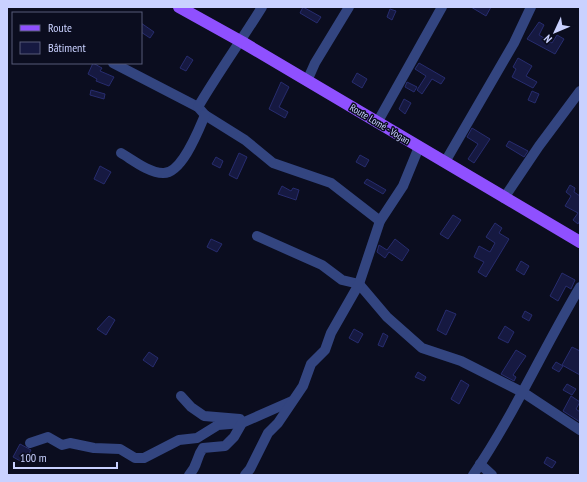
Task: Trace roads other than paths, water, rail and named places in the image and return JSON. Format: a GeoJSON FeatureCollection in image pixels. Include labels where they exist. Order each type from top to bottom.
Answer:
{"type":"FeatureCollection","features":[{"type":"Feature","properties":{"kind":"main road","name":"Route Lomé - Vogan"},"geometry":{"type":"LineString","coordinates":[[179,7],[242,42],[580,242]]}},
{"type":"Feature","properties":{"kind":"street"},"geometry":{"type":"LineString","coordinates":[[198,107],[216,76],[225,67],[242,42],[262,7]]}},
{"type":"Feature","properties":{"kind":"street"},"geometry":{"type":"LineString","coordinates":[[307,81],[315,63],[349,7]]}},
{"type":"Feature","properties":{"kind":"street"},"geometry":{"type":"LineString","coordinates":[[377,123],[442,7]]}},
{"type":"Feature","properties":{"kind":"street"},"geometry":{"type":"LineString","coordinates":[[445,162],[514,43],[531,7]]}},
{"type":"Feature","properties":{"kind":"street"},"geometry":{"type":"LineString","coordinates":[[115,64],[198,107],[205,115],[245,140],[273,162],[330,183],[380,221]]}},
{"type":"Feature","properties":{"kind":"street"},"geometry":{"type":"LineString","coordinates":[[504,198],[539,146],[580,91]]}},
{"type":"Feature","properties":{"kind":"street"},"geometry":{"type":"LineString","coordinates":[[121,153],[151,170],[164,173],[169,171],[191,148],[205,115]]}},
{"type":"Feature","properties":{"kind":"street"},"geometry":{"type":"LineString","coordinates":[[245,475],[250,469],[268,433],[278,423],[303,386],[311,364],[325,350],[331,333],[359,284],[380,221],[402,186],[419,147]]}},
{"type":"Feature","properties":{"kind":"street"},"geometry":{"type":"LineString","coordinates":[[257,236],[322,265],[342,280],[359,284],[387,317],[422,348],[461,361],[524,392],[580,430]]}},
{"type":"Feature","properties":{"kind":"street"},"geometry":{"type":"LineString","coordinates":[[473,475],[524,392],[551,336],[580,287]]}},
{"type":"Feature","properties":{"kind":"street"},"geometry":{"type":"LineString","coordinates":[[181,396],[191,407],[204,416],[240,419],[242,423]]}},
{"type":"Feature","properties":{"kind":"street"},"geometry":{"type":"LineString","coordinates":[[30,443],[48,437],[62,445],[70,443],[94,448],[120,449],[135,458],[144,458],[179,440],[197,438],[218,425],[242,423],[292,401]]}},
{"type":"Feature","properties":{"kind":"street"},"geometry":{"type":"LineString","coordinates":[[189,475],[197,467],[198,455],[203,448],[225,446],[234,437],[242,423]]}},
{"type":"Feature","properties":{"kind":"street"},"geometry":{"type":"LineString","coordinates":[[480,464],[492,475]]}}]}
